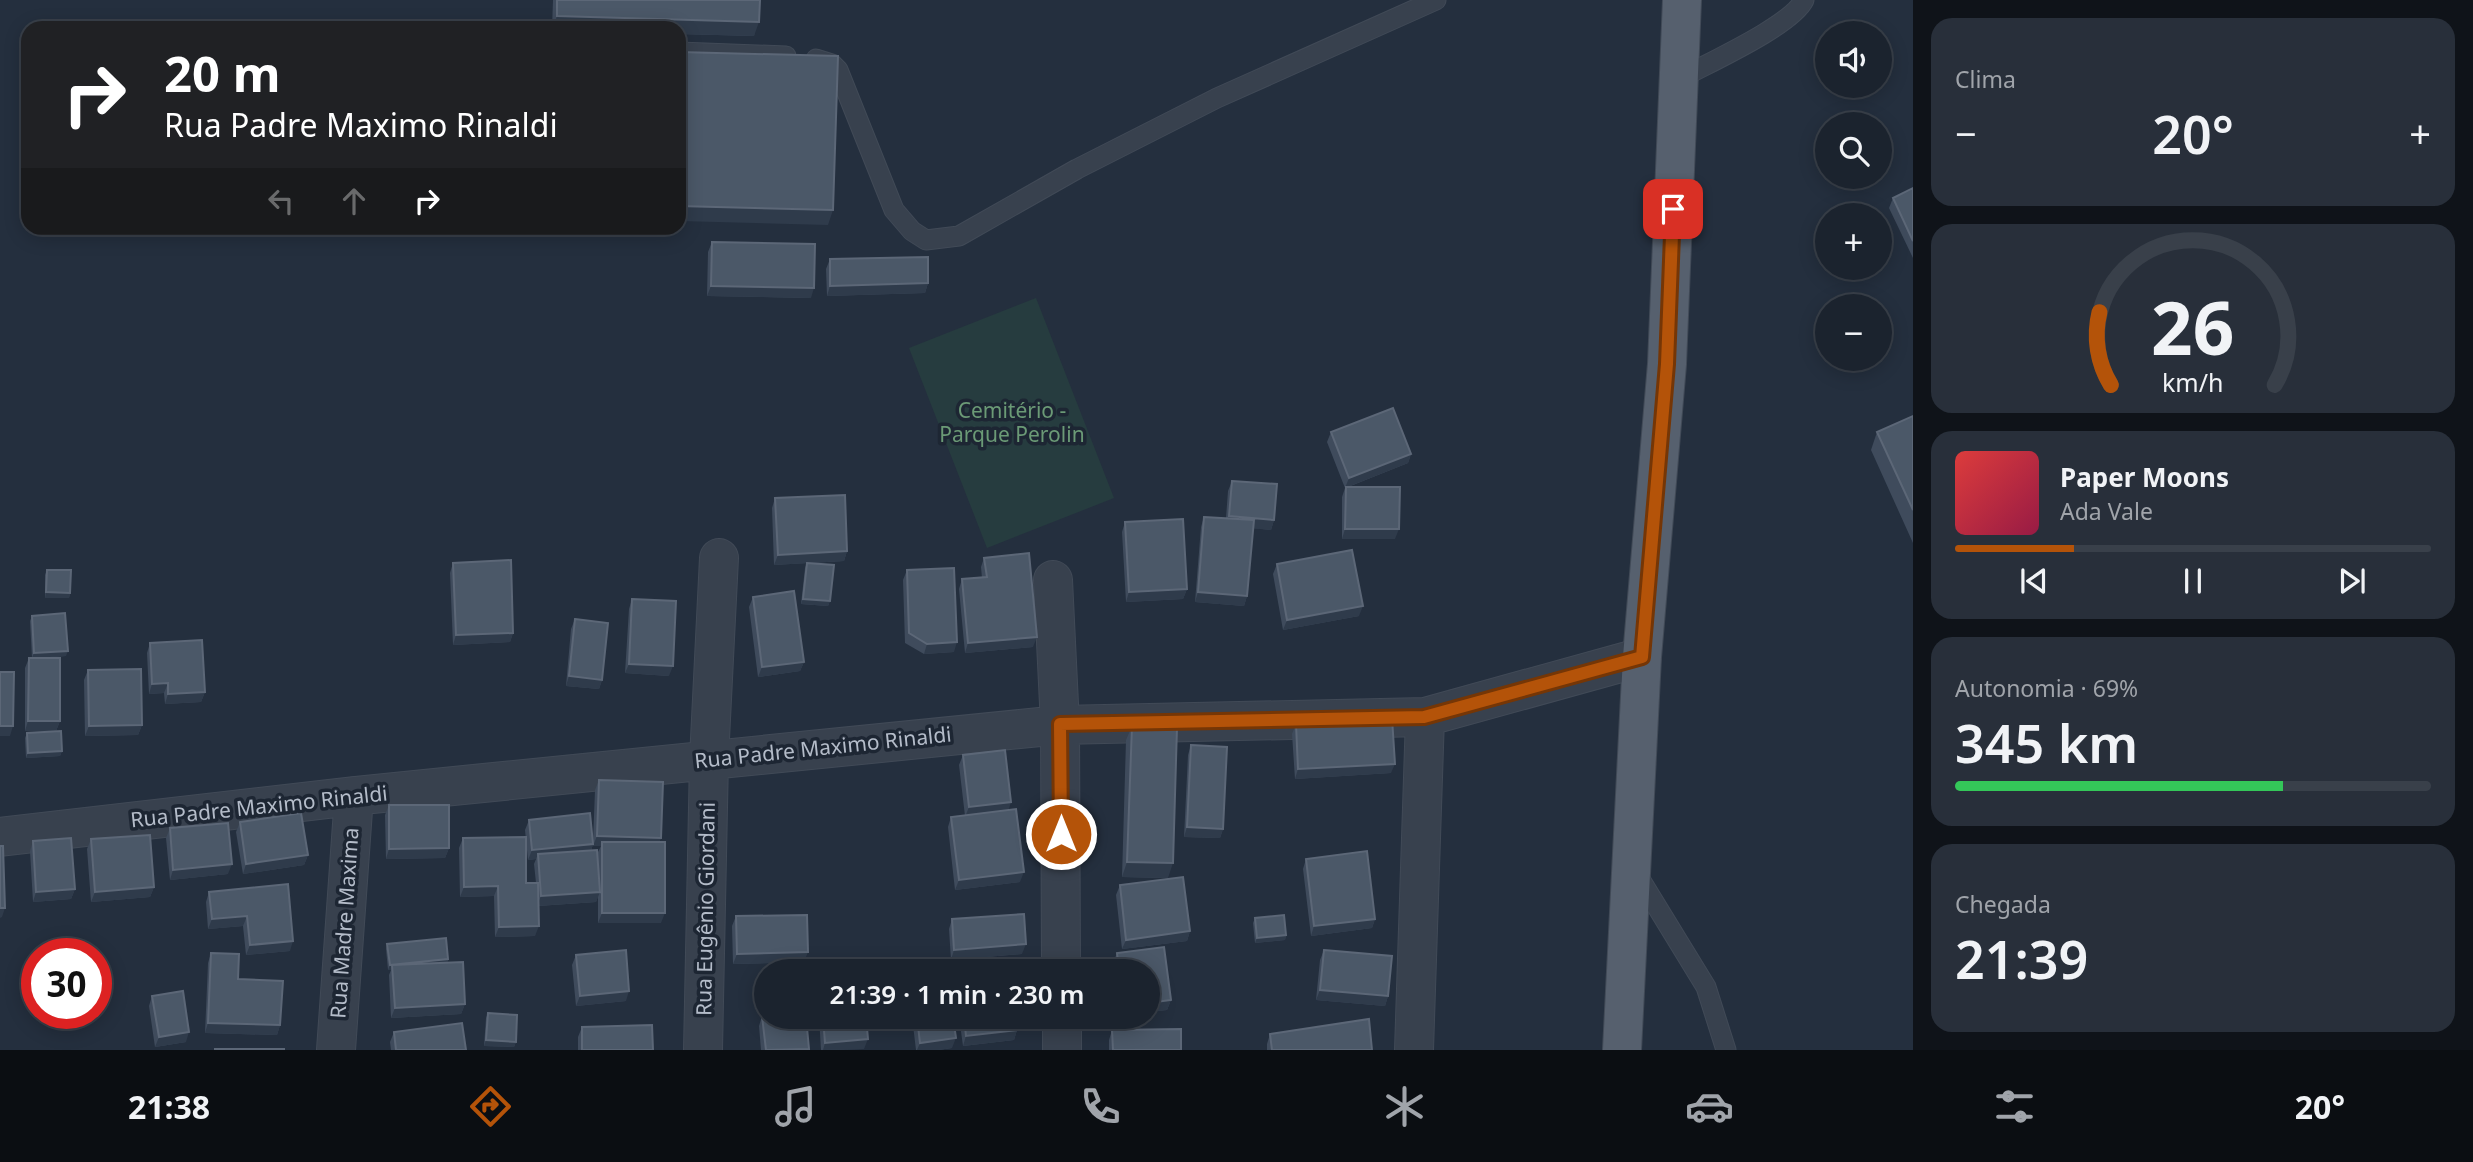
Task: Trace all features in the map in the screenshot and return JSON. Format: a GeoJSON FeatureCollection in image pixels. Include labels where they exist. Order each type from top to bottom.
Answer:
{"type":"FeatureCollection","features":[{"type":"Feature","properties":{"kind":"main road"},"geometry":{"type":"LineString","coordinates":[[1622,1050],[1642,657],[1667,364],[1682,0]]}},
{"type":"Feature","properties":{"kind":"street","name":"Rua Eugênio Giordani"},"geometry":{"type":"LineString","coordinates":[[703,1050],[709,759],[719,558]]}},
{"type":"Feature","properties":{"kind":"street"},"geometry":{"type":"LineString","coordinates":[[1053,580],[1060,724],[1061,959]]}},
{"type":"Feature","properties":{"kind":"street","name":"Rua Padre Maximo Rinaldi"},"geometry":{"type":"LineString","coordinates":[[0,837],[354,796],[1060,724],[1424,717],[1642,657]]}},
{"type":"Feature","properties":{"kind":"street"},"geometry":{"type":"LineString","coordinates":[[1414,1050],[1424,717]]}},
{"type":"Feature","properties":{"kind":"street","name":"Rua Madre Maxima"},"geometry":{"type":"LineString","coordinates":[[336,1050],[354,796]]}},
{"type":"Feature","properties":{"kind":"street"},"geometry":{"type":"LineString","coordinates":[[1062,1029],[1062,1050]]}},
{"type":"Feature","properties":{"kind":"lane"},"geometry":{"type":"LineString","coordinates":[[686,52],[746,53],[823,60],[832,64],[838,70],[894,209],[912,231],[926,240],[960,236],[1077,169],[1217,98],[1436,0]]}},
{"type":"Feature","properties":{"kind":"lane"},"geometry":{"type":"LineString","coordinates":[[1679,79],[1759,36],[1800,10],[1804,0]]}},
{"type":"Feature","properties":{"kind":"lane"},"geometry":{"type":"LineString","coordinates":[[1632,865],[1706,987],[1726,1050]]}},
{"type":"Feature","properties":{"kind":"green space","name":"Cemitério - Parque Perolin"},"geometry":{"type":"Polygon","coordinates":[[[1036,298],[1114,498],[987,548],[909,348],[1036,298]]]}},
{"type":"Feature","properties":{"kind":"building"},"geometry":{"type":"Polygon","coordinates":[[[557,0],[760,0],[759,22],[557,16],[557,0]]]}},
{"type":"Feature","properties":{"kind":"building"},"geometry":{"type":"Polygon","coordinates":[[[686,52],[838,56],[833,210],[686,206],[686,52]]]}},
{"type":"Feature","properties":{"kind":"building"},"geometry":{"type":"Polygon","coordinates":[[[1913,188],[1913,241],[1893,198],[1913,188]]]}},
{"type":"Feature","properties":{"kind":"building"},"geometry":{"type":"Polygon","coordinates":[[[712,242],[815,244],[814,288],[711,286],[712,242]]]}},
{"type":"Feature","properties":{"kind":"building"},"geometry":{"type":"Polygon","coordinates":[[[928,257],[928,283],[830,286],[830,259],[928,257]]]}},
{"type":"Feature","properties":{"kind":"building"},"geometry":{"type":"Polygon","coordinates":[[[1393,408],[1411,454],[1349,478],[1331,432],[1393,408]]]}},
{"type":"Feature","properties":{"kind":"building"},"geometry":{"type":"Polygon","coordinates":[[[1913,416],[1913,510],[1877,432],[1913,416]]]}},
{"type":"Feature","properties":{"kind":"building"},"geometry":{"type":"Polygon","coordinates":[[[1232,481],[1277,484],[1274,520],[1229,516],[1232,481]]]}},
{"type":"Feature","properties":{"kind":"building"},"geometry":{"type":"Polygon","coordinates":[[[1346,487],[1400,487],[1399,529],[1345,529],[1346,487]]]}},
{"type":"Feature","properties":{"kind":"building"},"geometry":{"type":"Polygon","coordinates":[[[845,495],[847,551],[778,555],[775,498],[845,495]]]}},
{"type":"Feature","properties":{"kind":"building"},"geometry":{"type":"Polygon","coordinates":[[[1204,517],[1254,520],[1247,596],[1198,592],[1204,517]]]}},
{"type":"Feature","properties":{"kind":"building"},"geometry":{"type":"Polygon","coordinates":[[[1183,519],[1187,589],[1129,592],[1125,522],[1183,519]]]}},
{"type":"Feature","properties":{"kind":"building"},"geometry":{"type":"Polygon","coordinates":[[[1352,550],[1363,606],[1287,620],[1277,564],[1352,550]]]}},
{"type":"Feature","properties":{"kind":"building"},"geometry":{"type":"Polygon","coordinates":[[[1029,553],[1037,637],[968,643],[962,579],[987,577],[984,558],[1029,553]]]}},
{"type":"Feature","properties":{"kind":"building"},"geometry":{"type":"Polygon","coordinates":[[[511,560],[513,633],[456,635],[453,563],[511,560]]]}},
{"type":"Feature","properties":{"kind":"building"},"geometry":{"type":"Polygon","coordinates":[[[807,563],[834,565],[830,601],[803,599],[807,563]]]}},
{"type":"Feature","properties":{"kind":"building"},"geometry":{"type":"Polygon","coordinates":[[[954,568],[957,642],[927,644],[909,633],[907,570],[954,568]]]}},
{"type":"Feature","properties":{"kind":"building"},"geometry":{"type":"Polygon","coordinates":[[[47,570],[71,570],[70,593],[46,592],[47,570]]]}},
{"type":"Feature","properties":{"kind":"building"},"geometry":{"type":"Polygon","coordinates":[[[794,591],[804,662],[762,667],[753,597],[794,591]]]}},
{"type":"Feature","properties":{"kind":"building"},"geometry":{"type":"Polygon","coordinates":[[[632,599],[676,601],[673,666],[629,664],[632,599]]]}},
{"type":"Feature","properties":{"kind":"building"},"geometry":{"type":"Polygon","coordinates":[[[65,613],[68,651],[34,653],[32,616],[65,613]]]}},
{"type":"Feature","properties":{"kind":"building"},"geometry":{"type":"Polygon","coordinates":[[[575,619],[608,623],[602,680],[569,676],[575,619]]]}},
{"type":"Feature","properties":{"kind":"building"},"geometry":{"type":"Polygon","coordinates":[[[202,640],[205,692],[168,694],[168,683],[152,684],[150,643],[202,640]]]}},
{"type":"Feature","properties":{"kind":"building"},"geometry":{"type":"Polygon","coordinates":[[[29,658],[60,658],[60,721],[28,721],[29,658]]]}},
{"type":"Feature","properties":{"kind":"building"},"geometry":{"type":"Polygon","coordinates":[[[141,669],[142,725],[89,726],[88,670],[141,669]]]}},
{"type":"Feature","properties":{"kind":"building"},"geometry":{"type":"Polygon","coordinates":[[[0,672],[14,672],[13,726],[0,726],[0,672]]]}},
{"type":"Feature","properties":{"kind":"building"},"geometry":{"type":"Polygon","coordinates":[[[1392,718],[1395,764],[1298,769],[1296,724],[1392,718]]]}},
{"type":"Feature","properties":{"kind":"building"},"geometry":{"type":"Polygon","coordinates":[[[1132,726],[1177,727],[1173,863],[1127,862],[1132,726]]]}},
{"type":"Feature","properties":{"kind":"building"},"geometry":{"type":"Polygon","coordinates":[[[61,731],[62,751],[28,753],[27,733],[61,731]]]}},
{"type":"Feature","properties":{"kind":"building"},"geometry":{"type":"Polygon","coordinates":[[[1191,745],[1227,747],[1223,829],[1187,827],[1191,745]]]}},
{"type":"Feature","properties":{"kind":"building"},"geometry":{"type":"Polygon","coordinates":[[[1005,750],[1011,802],[969,807],[963,755],[1005,750]]]}},
{"type":"Feature","properties":{"kind":"building"},"geometry":{"type":"Polygon","coordinates":[[[599,780],[663,782],[661,838],[597,836],[599,780]]]}},
{"type":"Feature","properties":{"kind":"building"},"geometry":{"type":"Polygon","coordinates":[[[389,805],[449,805],[449,848],[389,849],[389,805]]]}},
{"type":"Feature","properties":{"kind":"building"},"geometry":{"type":"Polygon","coordinates":[[[1016,809],[1024,872],[959,880],[951,817],[1016,809]]]}},
{"type":"Feature","properties":{"kind":"building"},"geometry":{"type":"Polygon","coordinates":[[[301,813],[308,855],[246,864],[240,822],[301,813]]]}},
{"type":"Feature","properties":{"kind":"building"},"geometry":{"type":"Polygon","coordinates":[[[590,813],[593,844],[532,850],[529,820],[590,813]]]}},
{"type":"Feature","properties":{"kind":"building"},"geometry":{"type":"Polygon","coordinates":[[[228,823],[232,864],[173,870],[170,828],[228,823]]]}},
{"type":"Feature","properties":{"kind":"building"},"geometry":{"type":"Polygon","coordinates":[[[150,835],[154,887],[95,892],[91,839],[150,835]]]}},
{"type":"Feature","properties":{"kind":"building"},"geometry":{"type":"Polygon","coordinates":[[[526,837],[526,883],[538,883],[539,926],[499,927],[498,886],[464,887],[463,838],[526,837]]]}},
{"type":"Feature","properties":{"kind":"building"},"geometry":{"type":"Polygon","coordinates":[[[71,838],[75,889],[36,892],[33,841],[71,838]]]}},
{"type":"Feature","properties":{"kind":"building"},"geometry":{"type":"Polygon","coordinates":[[[602,842],[665,842],[665,913],[602,913],[602,842]]]}},
{"type":"Feature","properties":{"kind":"building"},"geometry":{"type":"Polygon","coordinates":[[[0,846],[3,846],[5,908],[0,908],[0,846]]]}},
{"type":"Feature","properties":{"kind":"building"},"geometry":{"type":"Polygon","coordinates":[[[597,850],[600,892],[541,896],[538,854],[597,850]]]}},
{"type":"Feature","properties":{"kind":"building"},"geometry":{"type":"Polygon","coordinates":[[[1367,851],[1375,919],[1314,926],[1306,859],[1367,851]]]}},
{"type":"Feature","properties":{"kind":"building"},"geometry":{"type":"Polygon","coordinates":[[[1183,877],[1190,931],[1126,940],[1120,885],[1183,877]]]}},
{"type":"Feature","properties":{"kind":"building"},"geometry":{"type":"Polygon","coordinates":[[[288,884],[293,941],[250,945],[247,916],[212,919],[209,892],[288,884]]]}},
{"type":"Feature","properties":{"kind":"building"},"geometry":{"type":"Polygon","coordinates":[[[1024,914],[1026,944],[954,950],[952,919],[1024,914]]]}},
{"type":"Feature","properties":{"kind":"building"},"geometry":{"type":"Polygon","coordinates":[[[807,915],[808,952],[737,954],[736,916],[807,915]]]}},
{"type":"Feature","properties":{"kind":"building"},"geometry":{"type":"Polygon","coordinates":[[[1284,915],[1286,935],[1257,938],[1255,918],[1284,915]]]}},
{"type":"Feature","properties":{"kind":"building"},"geometry":{"type":"Polygon","coordinates":[[[446,938],[448,959],[390,965],[387,944],[446,938]]]}},
{"type":"Feature","properties":{"kind":"building"},"geometry":{"type":"Polygon","coordinates":[[[1164,947],[1171,1000],[1160,1001],[1160,959],[1118,959],[1117,953],[1164,947]]]}},
{"type":"Feature","properties":{"kind":"building"},"geometry":{"type":"Polygon","coordinates":[[[626,950],[629,991],[580,996],[576,955],[626,950]]]}},
{"type":"Feature","properties":{"kind":"building"},"geometry":{"type":"Polygon","coordinates":[[[1324,950],[1392,956],[1388,996],[1320,990],[1324,950]]]}},
{"type":"Feature","properties":{"kind":"building"},"geometry":{"type":"Polygon","coordinates":[[[211,953],[239,954],[238,979],[283,981],[280,1025],[208,1023],[211,953]]]}},
{"type":"Feature","properties":{"kind":"building"},"geometry":{"type":"Polygon","coordinates":[[[463,962],[465,1004],[395,1008],[392,965],[463,962]]]}},
{"type":"Feature","properties":{"kind":"building"},"geometry":{"type":"Polygon","coordinates":[[[183,991],[189,1032],[159,1037],[152,996],[183,991]]]}},
{"type":"Feature","properties":{"kind":"building"},"geometry":{"type":"Polygon","coordinates":[[[488,1013],[517,1015],[516,1042],[486,1040],[488,1013]]]}},
{"type":"Feature","properties":{"kind":"building"},"geometry":{"type":"Polygon","coordinates":[[[1369,1019],[1372,1050],[1272,1050],[1270,1034],[1369,1019]]]}},
{"type":"Feature","properties":{"kind":"building"},"geometry":{"type":"Polygon","coordinates":[[[462,1023],[466,1050],[396,1050],[394,1032],[462,1023]]]}},
{"type":"Feature","properties":{"kind":"building"},"geometry":{"type":"Polygon","coordinates":[[[652,1025],[653,1050],[582,1050],[582,1027],[652,1025]]]}},
{"type":"Feature","properties":{"kind":"building"},"geometry":{"type":"Polygon","coordinates":[[[764,1029],[807,1029],[809,1049],[766,1050],[764,1029]]]}},
{"type":"Feature","properties":{"kind":"building"},"geometry":{"type":"Polygon","coordinates":[[[824,1029],[867,1029],[868,1039],[825,1043],[824,1029]]]}},
{"type":"Feature","properties":{"kind":"building"},"geometry":{"type":"Polygon","coordinates":[[[918,1029],[955,1029],[956,1038],[920,1043],[918,1029]]]}},
{"type":"Feature","properties":{"kind":"building"},"geometry":{"type":"Polygon","coordinates":[[[965,1029],[1017,1029],[1017,1030],[966,1036],[965,1029]]]}},
{"type":"Feature","properties":{"kind":"building"},"geometry":{"type":"Polygon","coordinates":[[[1181,1029],[1181,1050],[1113,1050],[1112,1030],[1181,1029]]]}},
{"type":"Feature","properties":{"kind":"building"},"geometry":{"type":"Polygon","coordinates":[[[284,1049],[284,1050],[215,1050],[284,1049]]]}},
{"type":"Feature","properties":{"kind":"route"},"geometry":{"type":"LineString","coordinates":[[1061,834],[1060,724],[1424,717],[1642,657],[1667,364],[1673,209]]}}]}
